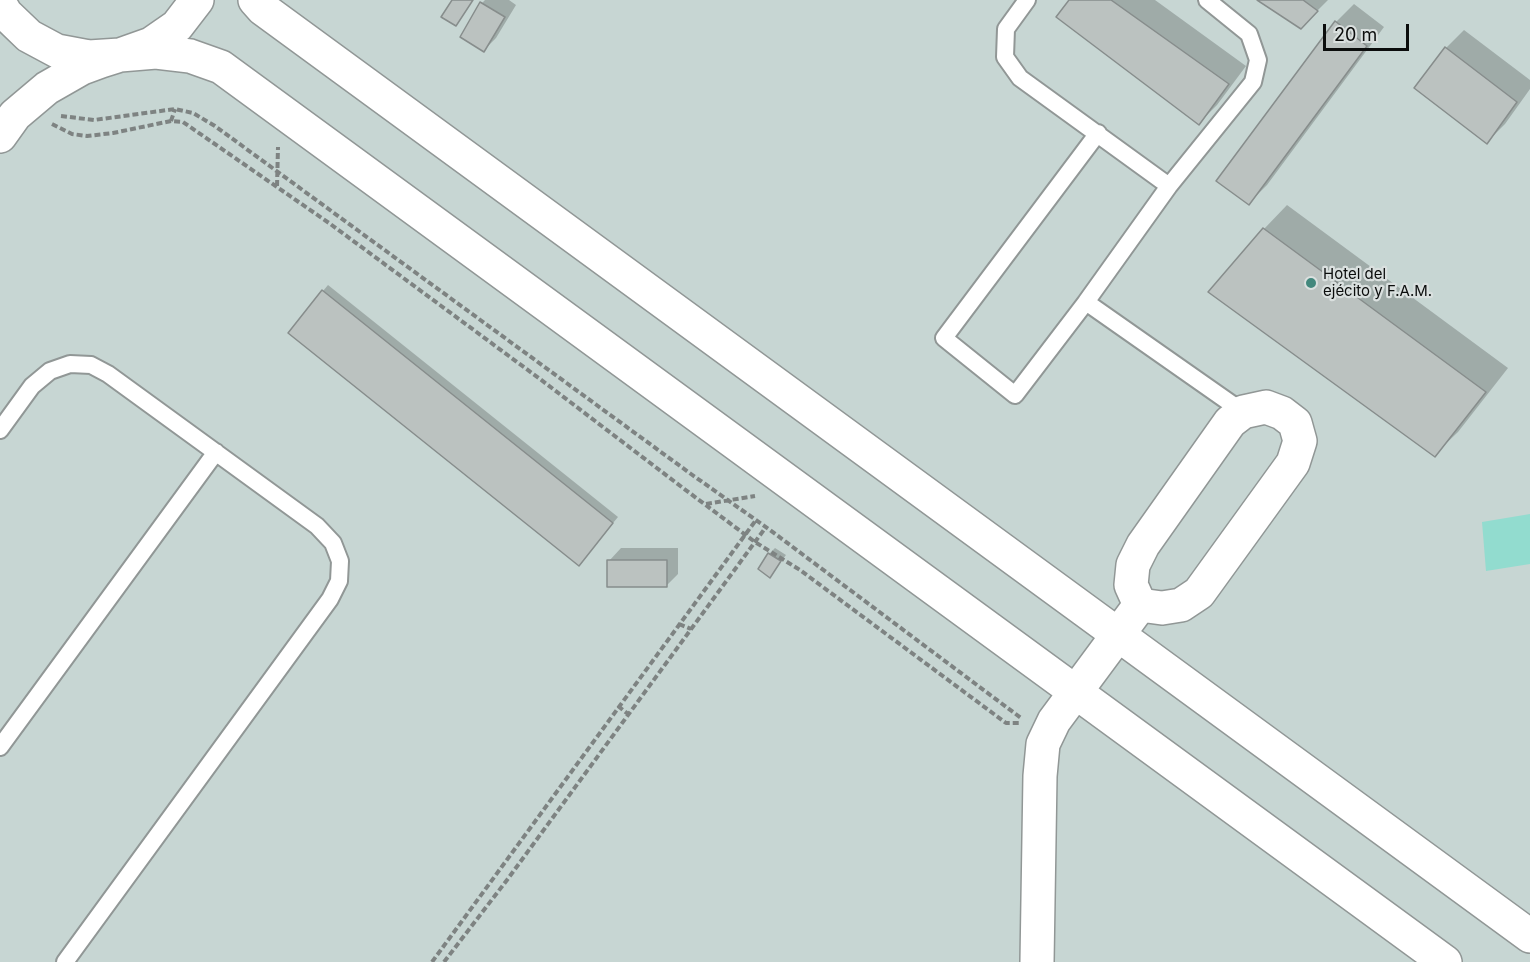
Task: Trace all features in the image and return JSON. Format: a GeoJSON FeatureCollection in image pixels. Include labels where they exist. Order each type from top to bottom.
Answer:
{"type":"FeatureCollection","features":[{"type":"Feature","properties":{"kind":"street"},"geometry":{"type":"LineString","coordinates":[[0,136],[15,116],[47,88],[82,68],[151,44],[177,26],[197,0]]}},
{"type":"Feature","properties":{"kind":"street"},"geometry":{"type":"LineString","coordinates":[[255,0],[264,9],[1530,936]]}},
{"type":"Feature","properties":{"kind":"street"},"geometry":{"type":"LineString","coordinates":[[0,4],[6,14],[29,36],[57,51],[89,57],[138,52],[175,53],[206,61],[221,68],[1445,962]]}},
{"type":"Feature","properties":{"kind":"street"},"geometry":{"type":"LineString","coordinates":[[1266,407],[1282,413],[1295,423],[1300,441],[1293,463],[1199,593],[1181,605],[1162,608],[1140,605],[1131,585],[1133,565],[1143,545],[1230,422],[1244,412],[1266,407]]}},
{"type":"Feature","properties":{"kind":"street"},"geometry":{"type":"LineString","coordinates":[[1037,962],[1040,776],[1043,744],[1054,721],[1140,605]]}},
{"type":"Feature","properties":{"kind":"lane"},"geometry":{"type":"LineString","coordinates":[[1027,0],[1006,29],[1005,57],[1020,78],[1168,186]]}},
{"type":"Feature","properties":{"kind":"lane"},"geometry":{"type":"LineString","coordinates":[[1098,133],[944,338],[1015,395],[1086,302],[1168,186],[1253,82],[1258,60],[1249,34],[1207,0]]}},
{"type":"Feature","properties":{"kind":"lane"},"geometry":{"type":"LineString","coordinates":[[1086,302],[1244,412]]}},
{"type":"Feature","properties":{"kind":"lane"},"geometry":{"type":"LineString","coordinates":[[0,430],[32,386],[50,371],[70,364],[91,365],[108,374],[317,526],[333,543],[340,561],[339,581],[330,599],[65,962]]}},
{"type":"Feature","properties":{"kind":"lane"},"geometry":{"type":"LineString","coordinates":[[0,747],[216,452]]}},
{"type":"Feature","properties":{"kind":"path"},"geometry":{"type":"LineString","coordinates":[[171,121],[175,110]]}},
{"type":"Feature","properties":{"kind":"path"},"geometry":{"type":"LineString","coordinates":[[51,124],[72,134],[87,136],[171,121],[183,122],[329,223],[755,542],[800,570],[1006,723],[1029,724],[766,527],[353,228],[251,151],[193,113],[175,110],[94,120],[56,115]]}},
{"type":"Feature","properties":{"kind":"path"},"geometry":{"type":"LineString","coordinates":[[705,505],[796,488]]}},
{"type":"Feature","properties":{"kind":"path"},"geometry":{"type":"LineString","coordinates":[[432,962],[756,520]]}},
{"type":"Feature","properties":{"kind":"path"},"geometry":{"type":"LineString","coordinates":[[444,962],[766,527]]}},
{"type":"Feature","properties":{"kind":"path"},"geometry":{"type":"LineString","coordinates":[[679,624],[691,629]]}},
{"type":"Feature","properties":{"kind":"path"},"geometry":{"type":"LineString","coordinates":[[618,706],[628,714]]}},
{"type":"Feature","properties":{"kind":"path"},"geometry":{"type":"LineString","coordinates":[[554,795],[563,802]]}},
{"type":"Feature","properties":{"kind":"path"},"geometry":{"type":"LineString","coordinates":[[494,879],[503,884]]}},
{"type":"Feature","properties":{"kind":"shaded area"},"geometry":{"type":"Polygon","coordinates":[[[0,0],[1530,0],[1530,962],[0,962],[0,0]]]}},
{"type":"Feature","properties":{"kind":"green space"},"geometry":{"type":"Polygon","coordinates":[[[1530,514],[1530,564],[1486,571],[1482,522],[1530,514]]]}},
{"type":"Feature","properties":{"kind":"building"},"geometry":{"type":"Polygon","coordinates":[[[452,0],[473,0],[456,26],[441,17],[452,0]]]}},
{"type":"Feature","properties":{"kind":"building"},"geometry":{"type":"Polygon","coordinates":[[[1069,0],[1111,0],[1229,84],[1199,125],[1056,17],[1069,0]]]}},
{"type":"Feature","properties":{"kind":"building"},"geometry":{"type":"Polygon","coordinates":[[[1257,0],[1303,0],[1318,11],[1301,29],[1257,0]]]}},
{"type":"Feature","properties":{"kind":"building"},"geometry":{"type":"Polygon","coordinates":[[[480,2],[505,17],[484,52],[460,37],[480,2]]]}},
{"type":"Feature","properties":{"kind":"building"},"geometry":{"type":"Polygon","coordinates":[[[1335,21],[1367,46],[1249,205],[1216,181],[1335,21]]]}},
{"type":"Feature","properties":{"kind":"building"},"geometry":{"type":"Polygon","coordinates":[[[1445,47],[1517,102],[1487,144],[1414,88],[1445,47]]]}},
{"type":"Feature","properties":{"kind":"building"},"geometry":{"type":"Polygon","coordinates":[[[1263,228],[1486,392],[1435,457],[1208,292],[1263,228]]]}},
{"type":"Feature","properties":{"kind":"building"},"geometry":{"type":"Polygon","coordinates":[[[322,290],[613,523],[579,566],[288,333],[322,290]]]}},
{"type":"Feature","properties":{"kind":"building"},"geometry":{"type":"Polygon","coordinates":[[[768,553],[781,561],[770,578],[758,569],[768,553]]]}},
{"type":"Feature","properties":{"kind":"building"},"geometry":{"type":"Polygon","coordinates":[[[607,560],[667,560],[667,587],[607,587],[607,560]]]}},
{"type":"Feature","properties":{"kind":"place","name":"Hotel del ejécito y F.A.M."},"geometry":{"type":"Point","coordinates":[1311,283]}}]}
